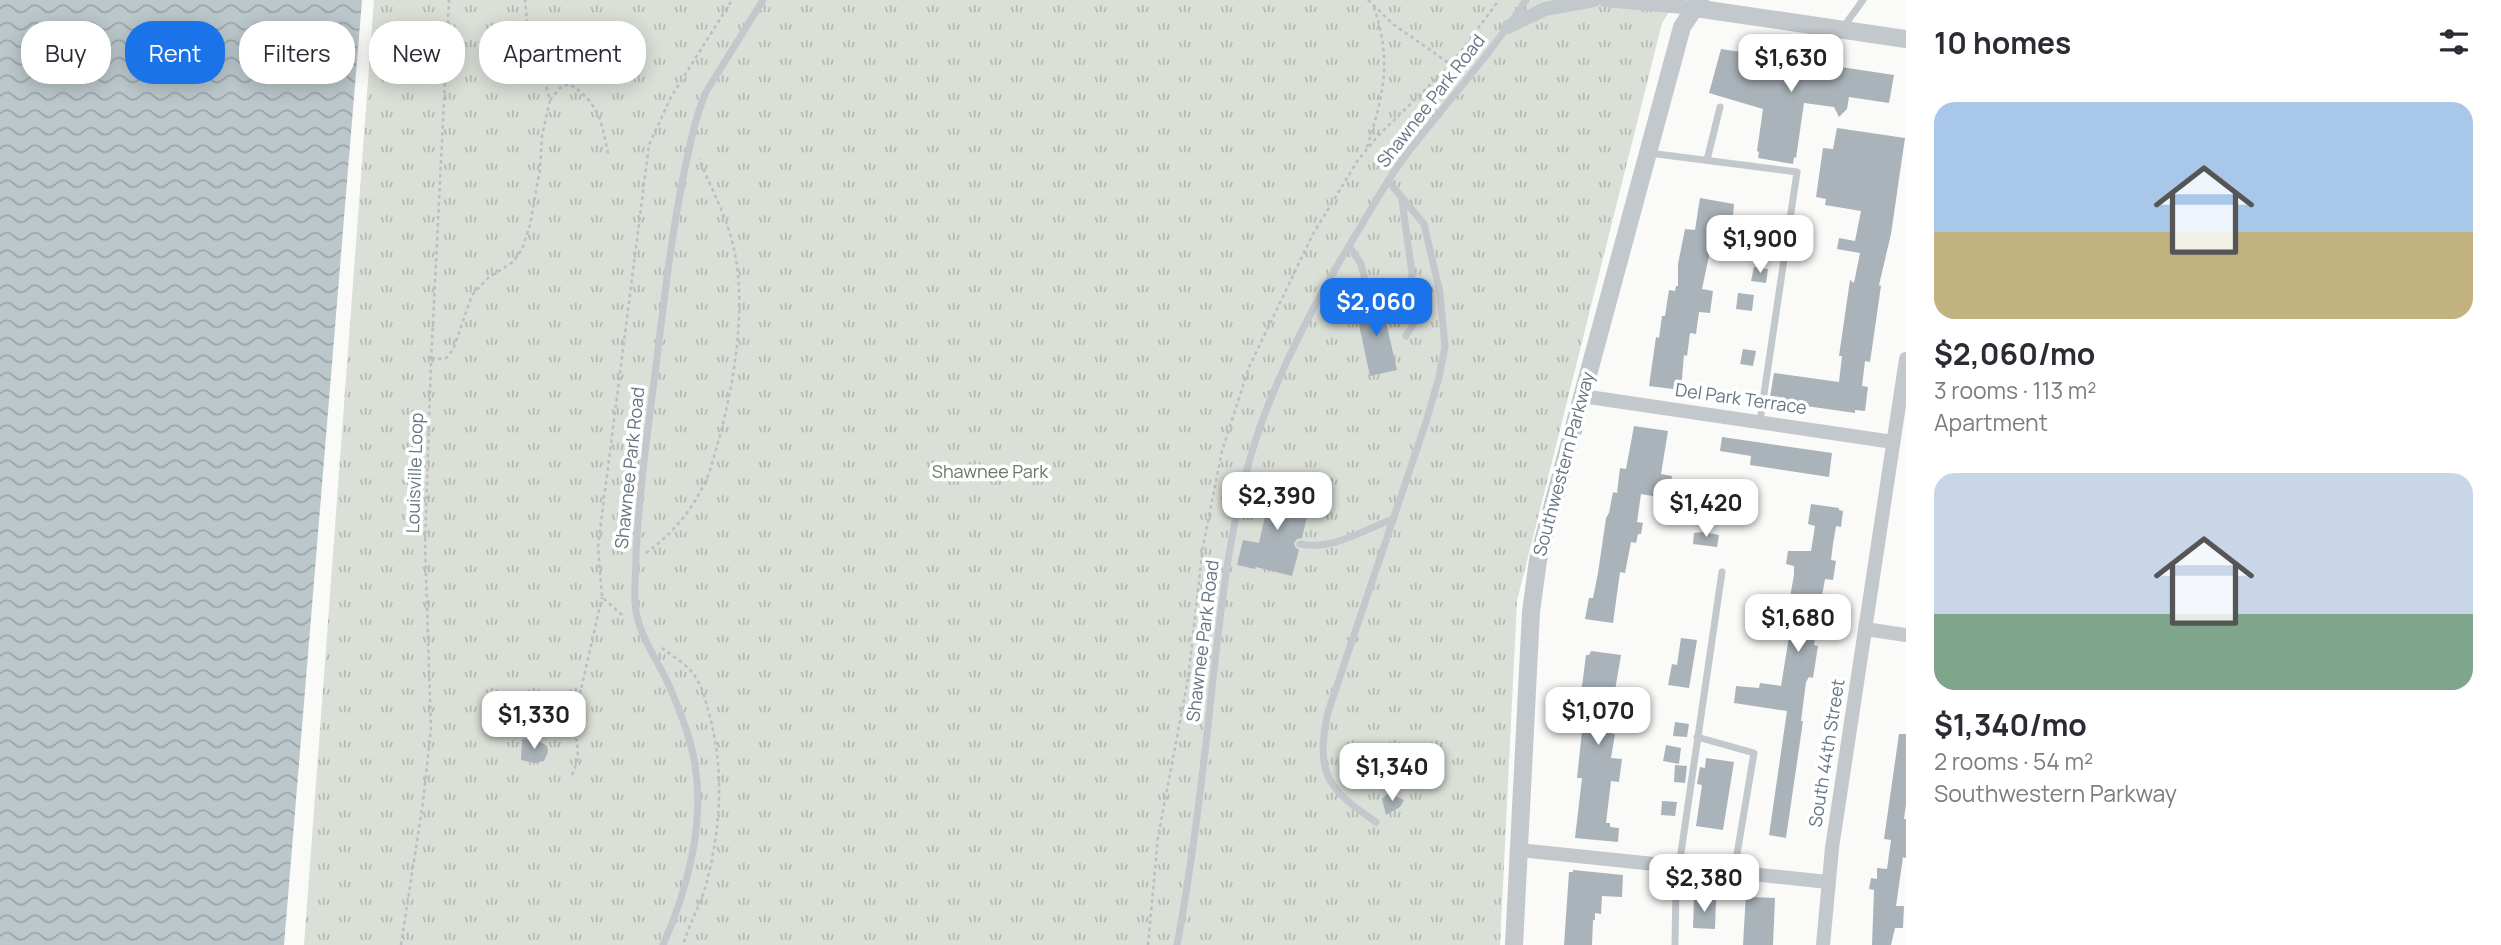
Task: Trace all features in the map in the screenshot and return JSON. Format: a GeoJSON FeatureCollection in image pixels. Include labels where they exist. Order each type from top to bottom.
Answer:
{"type":"FeatureCollection","features":[{"type":"Feature","properties":{"kind":"street"},"geometry":{"type":"LineString","coordinates":[[1508,27],[1545,9],[1594,0]]}},
{"type":"Feature","properties":{"kind":"street"},"geometry":{"type":"LineString","coordinates":[[1605,0],[1698,4],[1906,39]]}},
{"type":"Feature","properties":{"kind":"street","name":"Southwestern Parkway"},"geometry":{"type":"LineString","coordinates":[[1514,945],[1534,586],[1538,560],[1682,27],[1698,4]]}},
{"type":"Feature","properties":{"kind":"street","name":"South 44th Street"},"geometry":{"type":"LineString","coordinates":[[1823,945],[1828,882],[1906,359]]}},
{"type":"Feature","properties":{"kind":"street","name":"Del Park Terrace"},"geometry":{"type":"LineString","coordinates":[[1582,396],[1893,442]]}},
{"type":"Feature","properties":{"kind":"street"},"geometry":{"type":"LineString","coordinates":[[1865,629],[1906,635]]}},
{"type":"Feature","properties":{"kind":"street"},"geometry":{"type":"LineString","coordinates":[[1519,850],[1828,882]]}},
{"type":"Feature","properties":{"kind":"lane","name":"Shawnee Park Road"},"geometry":{"type":"LineString","coordinates":[[663,945],[689,864],[696,822],[697,779],[681,712],[650,651],[638,619],[635,603],[638,510],[675,218],[699,107],[763,0]]}},
{"type":"Feature","properties":{"kind":"lane","name":"Shawnee Park Road"},"geometry":{"type":"LineString","coordinates":[[1177,945],[1199,813],[1222,601],[1240,496],[1253,448],[1275,387],[1295,344],[1388,181],[1526,0]]}},
{"type":"Feature","properties":{"kind":"lane"},"geometry":{"type":"LineString","coordinates":[[1842,30],[1863,0]]}},
{"type":"Feature","properties":{"kind":"lane"},"geometry":{"type":"LineString","coordinates":[[1707,160],[1720,107]]}},
{"type":"Feature","properties":{"kind":"lane"},"geometry":{"type":"LineString","coordinates":[[1649,153],[1797,172],[1760,421]]}},
{"type":"Feature","properties":{"kind":"lane"},"geometry":{"type":"LineString","coordinates":[[1376,822],[1334,790],[1323,764],[1323,736],[1328,712],[1436,388],[1445,347],[1440,293],[1424,224],[1388,181]]}},
{"type":"Feature","properties":{"kind":"lane"},"geometry":{"type":"LineString","coordinates":[[1402,199],[1412,274],[1409,292],[1415,321],[1406,337]]}},
{"type":"Feature","properties":{"kind":"lane"},"geometry":{"type":"LineString","coordinates":[[1349,246],[1361,264],[1369,296]]}},
{"type":"Feature","properties":{"kind":"lane"},"geometry":{"type":"LineString","coordinates":[[1300,544],[1315,547],[1333,544],[1392,519]]}},
{"type":"Feature","properties":{"kind":"lane"},"geometry":{"type":"LineString","coordinates":[[1675,945],[1676,887],[1722,572]]}},
{"type":"Feature","properties":{"kind":"lane"},"geometry":{"type":"LineString","coordinates":[[1697,737],[1755,753],[1734,872]]}},
{"type":"Feature","properties":{"kind":"path","name":"Louisville Loop"},"geometry":{"type":"LineString","coordinates":[[401,945],[423,802],[431,729],[425,544],[431,360],[449,0]]}},
{"type":"Feature","properties":{"kind":"path"},"geometry":{"type":"LineString","coordinates":[[525,0],[527,21]]}},
{"type":"Feature","properties":{"kind":"path"},"geometry":{"type":"LineString","coordinates":[[572,775],[578,759],[577,740],[574,739],[579,701],[602,597],[598,546],[649,145],[671,97],[732,0]]}},
{"type":"Feature","properties":{"kind":"path"},"geometry":{"type":"LineString","coordinates":[[1368,0],[1393,24],[1450,64]]}},
{"type":"Feature","properties":{"kind":"path"},"geometry":{"type":"LineString","coordinates":[[1366,150],[1384,88],[1385,64],[1379,20],[1374,7]]}},
{"type":"Feature","properties":{"kind":"path"},"geometry":{"type":"LineString","coordinates":[[545,84],[550,100]]}},
{"type":"Feature","properties":{"kind":"path"},"geometry":{"type":"LineString","coordinates":[[431,360],[446,358],[453,350],[472,295],[479,286],[513,262],[522,249],[534,204],[542,136],[550,100],[559,88],[569,84],[590,100],[601,122],[608,154]]}},
{"type":"Feature","properties":{"kind":"path"},"geometry":{"type":"LineString","coordinates":[[636,560],[669,536],[707,478],[729,403],[736,356],[738,283],[735,255],[723,217],[691,140]]}},
{"type":"Feature","properties":{"kind":"path"},"geometry":{"type":"LineString","coordinates":[[602,597],[622,615]]}},
{"type":"Feature","properties":{"kind":"green space","name":"Shawnee Park"},"geometry":{"type":"Polygon","coordinates":[[[374,0],[1677,0],[1662,23],[1517,601],[1500,945],[304,945],[369,68],[369,84],[465,84],[465,21],[372,21],[374,0]]]}},
{"type":"Feature","properties":{"kind":"water"},"geometry":{"type":"Polygon","coordinates":[[[0,0],[362,0],[284,945],[0,945],[0,0]]]}},
{"type":"Feature","properties":{"kind":"building"},"geometry":{"type":"Polygon","coordinates":[[[1721,49],[1894,75],[1889,103],[1849,97],[1847,109],[1839,117],[1834,107],[1804,103],[1793,164],[1758,158],[1763,109],[1709,93],[1721,49]]]}},
{"type":"Feature","properties":{"kind":"building"},"geometry":{"type":"Polygon","coordinates":[[[1837,128],[1905,138],[1891,234],[1879,285],[1881,286],[1870,362],[1865,361],[1862,386],[1868,387],[1865,411],[1855,410],[1855,413],[1778,402],[1779,398],[1770,397],[1774,373],[1839,382],[1842,356],[1839,356],[1850,280],[1854,283],[1860,253],[1837,249],[1839,238],[1855,241],[1861,211],[1825,205],[1826,199],[1816,197],[1823,148],[1833,149],[1837,128]]]}},
{"type":"Feature","properties":{"kind":"building"},"geometry":{"type":"Polygon","coordinates":[[[1700,198],[1734,204],[1731,238],[1725,238],[1722,258],[1709,256],[1702,289],[1713,291],[1710,313],[1699,312],[1696,334],[1690,333],[1687,356],[1684,355],[1681,390],[1649,386],[1656,337],[1659,338],[1669,290],[1675,291],[1678,286],[1678,264],[1685,229],[1695,230],[1700,198]]]}},
{"type":"Feature","properties":{"kind":"building"},"geometry":{"type":"Polygon","coordinates":[[[1764,239],[1780,242],[1778,257],[1762,254],[1764,239]]]}},
{"type":"Feature","properties":{"kind":"building"},"geometry":{"type":"Polygon","coordinates":[[[1754,267],[1768,269],[1766,283],[1751,281],[1754,267]]]}},
{"type":"Feature","properties":{"kind":"building"},"geometry":{"type":"Polygon","coordinates":[[[1738,293],[1754,295],[1752,311],[1736,309],[1738,293]]]}},
{"type":"Feature","properties":{"kind":"building"},"geometry":{"type":"Polygon","coordinates":[[[1381,300],[1397,370],[1370,376],[1355,306],[1381,300]]]}},
{"type":"Feature","properties":{"kind":"building"},"geometry":{"type":"Polygon","coordinates":[[[1743,349],[1756,351],[1753,366],[1740,364],[1743,349]]]}},
{"type":"Feature","properties":{"kind":"building"},"geometry":{"type":"Polygon","coordinates":[[[1634,426],[1668,431],[1661,474],[1672,476],[1670,488],[1665,487],[1664,498],[1641,494],[1637,522],[1643,523],[1641,534],[1638,534],[1636,543],[1631,542],[1625,573],[1620,572],[1613,623],[1585,619],[1589,598],[1593,598],[1606,518],[1613,492],[1617,493],[1620,468],[1626,469],[1634,426]]]}},
{"type":"Feature","properties":{"kind":"building"},"geometry":{"type":"Polygon","coordinates":[[[1722,437],[1832,453],[1829,477],[1750,465],[1751,456],[1720,451],[1722,437]]]}},
{"type":"Feature","properties":{"kind":"building"},"geometry":{"type":"Polygon","coordinates":[[[1258,484],[1311,499],[1302,538],[1294,543],[1299,550],[1292,576],[1237,565],[1243,540],[1259,543],[1267,507],[1254,504],[1258,484]]]}},
{"type":"Feature","properties":{"kind":"building"},"geometry":{"type":"Polygon","coordinates":[[[1811,504],[1843,511],[1841,527],[1836,526],[1833,544],[1831,560],[1836,561],[1833,580],[1825,579],[1814,645],[1818,646],[1813,678],[1809,677],[1806,682],[1786,838],[1769,835],[1787,711],[1734,703],[1736,686],[1759,688],[1760,683],[1781,686],[1790,631],[1784,630],[1794,575],[1794,566],[1786,564],[1788,551],[1811,551],[1815,526],[1808,524],[1811,504]]]}},
{"type":"Feature","properties":{"kind":"building"},"geometry":{"type":"Polygon","coordinates":[[[1694,533],[1719,535],[1717,547],[1693,544],[1694,533]]]}},
{"type":"Feature","properties":{"kind":"building"},"geometry":{"type":"Polygon","coordinates":[[[1681,638],[1697,640],[1689,688],[1668,685],[1672,664],[1677,665],[1681,638]]]}},
{"type":"Feature","properties":{"kind":"building"},"geometry":{"type":"Polygon","coordinates":[[[1591,651],[1621,655],[1612,708],[1616,709],[1611,758],[1622,759],[1619,782],[1611,781],[1606,823],[1610,823],[1610,827],[1619,828],[1618,842],[1575,838],[1582,778],[1577,778],[1583,722],[1580,721],[1584,695],[1581,694],[1586,655],[1591,651]]]}},
{"type":"Feature","properties":{"kind":"building"},"geometry":{"type":"Polygon","coordinates":[[[1675,722],[1689,724],[1687,737],[1673,736],[1675,722]]]}},
{"type":"Feature","properties":{"kind":"building"},"geometry":{"type":"Polygon","coordinates":[[[1899,734],[1906,734],[1906,858],[1903,857],[1896,906],[1904,906],[1903,928],[1895,928],[1891,945],[1872,945],[1874,890],[1869,889],[1871,878],[1877,879],[1877,868],[1887,869],[1891,840],[1884,839],[1899,734]]]}},
{"type":"Feature","properties":{"kind":"building"},"geometry":{"type":"Polygon","coordinates":[[[522,739],[539,741],[547,746],[548,752],[544,761],[535,763],[521,760],[522,739]]]}},
{"type":"Feature","properties":{"kind":"building"},"geometry":{"type":"Polygon","coordinates":[[[1666,745],[1681,748],[1679,764],[1663,761],[1666,745]]]}},
{"type":"Feature","properties":{"kind":"building"},"geometry":{"type":"Polygon","coordinates":[[[1706,758],[1734,762],[1723,830],[1696,826],[1702,785],[1697,784],[1700,767],[1705,768],[1706,758]]]}},
{"type":"Feature","properties":{"kind":"building"},"geometry":{"type":"Polygon","coordinates":[[[1675,765],[1687,766],[1685,783],[1674,782],[1675,765]]]}},
{"type":"Feature","properties":{"kind":"building"},"geometry":{"type":"Polygon","coordinates":[[[1388,793],[1404,800],[1400,807],[1386,815],[1382,799],[1388,793]]]}},
{"type":"Feature","properties":{"kind":"building"},"geometry":{"type":"Polygon","coordinates":[[[1662,801],[1677,802],[1675,816],[1661,815],[1662,801]]]}},
{"type":"Feature","properties":{"kind":"building"},"geometry":{"type":"Polygon","coordinates":[[[1573,870],[1623,875],[1622,897],[1602,896],[1601,914],[1595,913],[1593,920],[1592,945],[1564,945],[1569,872],[1573,870]]]}},
{"type":"Feature","properties":{"kind":"building"},"geometry":{"type":"Polygon","coordinates":[[[1746,893],[1753,897],[1775,898],[1773,945],[1743,945],[1746,893]]]}},
{"type":"Feature","properties":{"kind":"building"},"geometry":{"type":"Polygon","coordinates":[[[1694,899],[1716,900],[1715,929],[1693,928],[1694,899]]]}}]}
